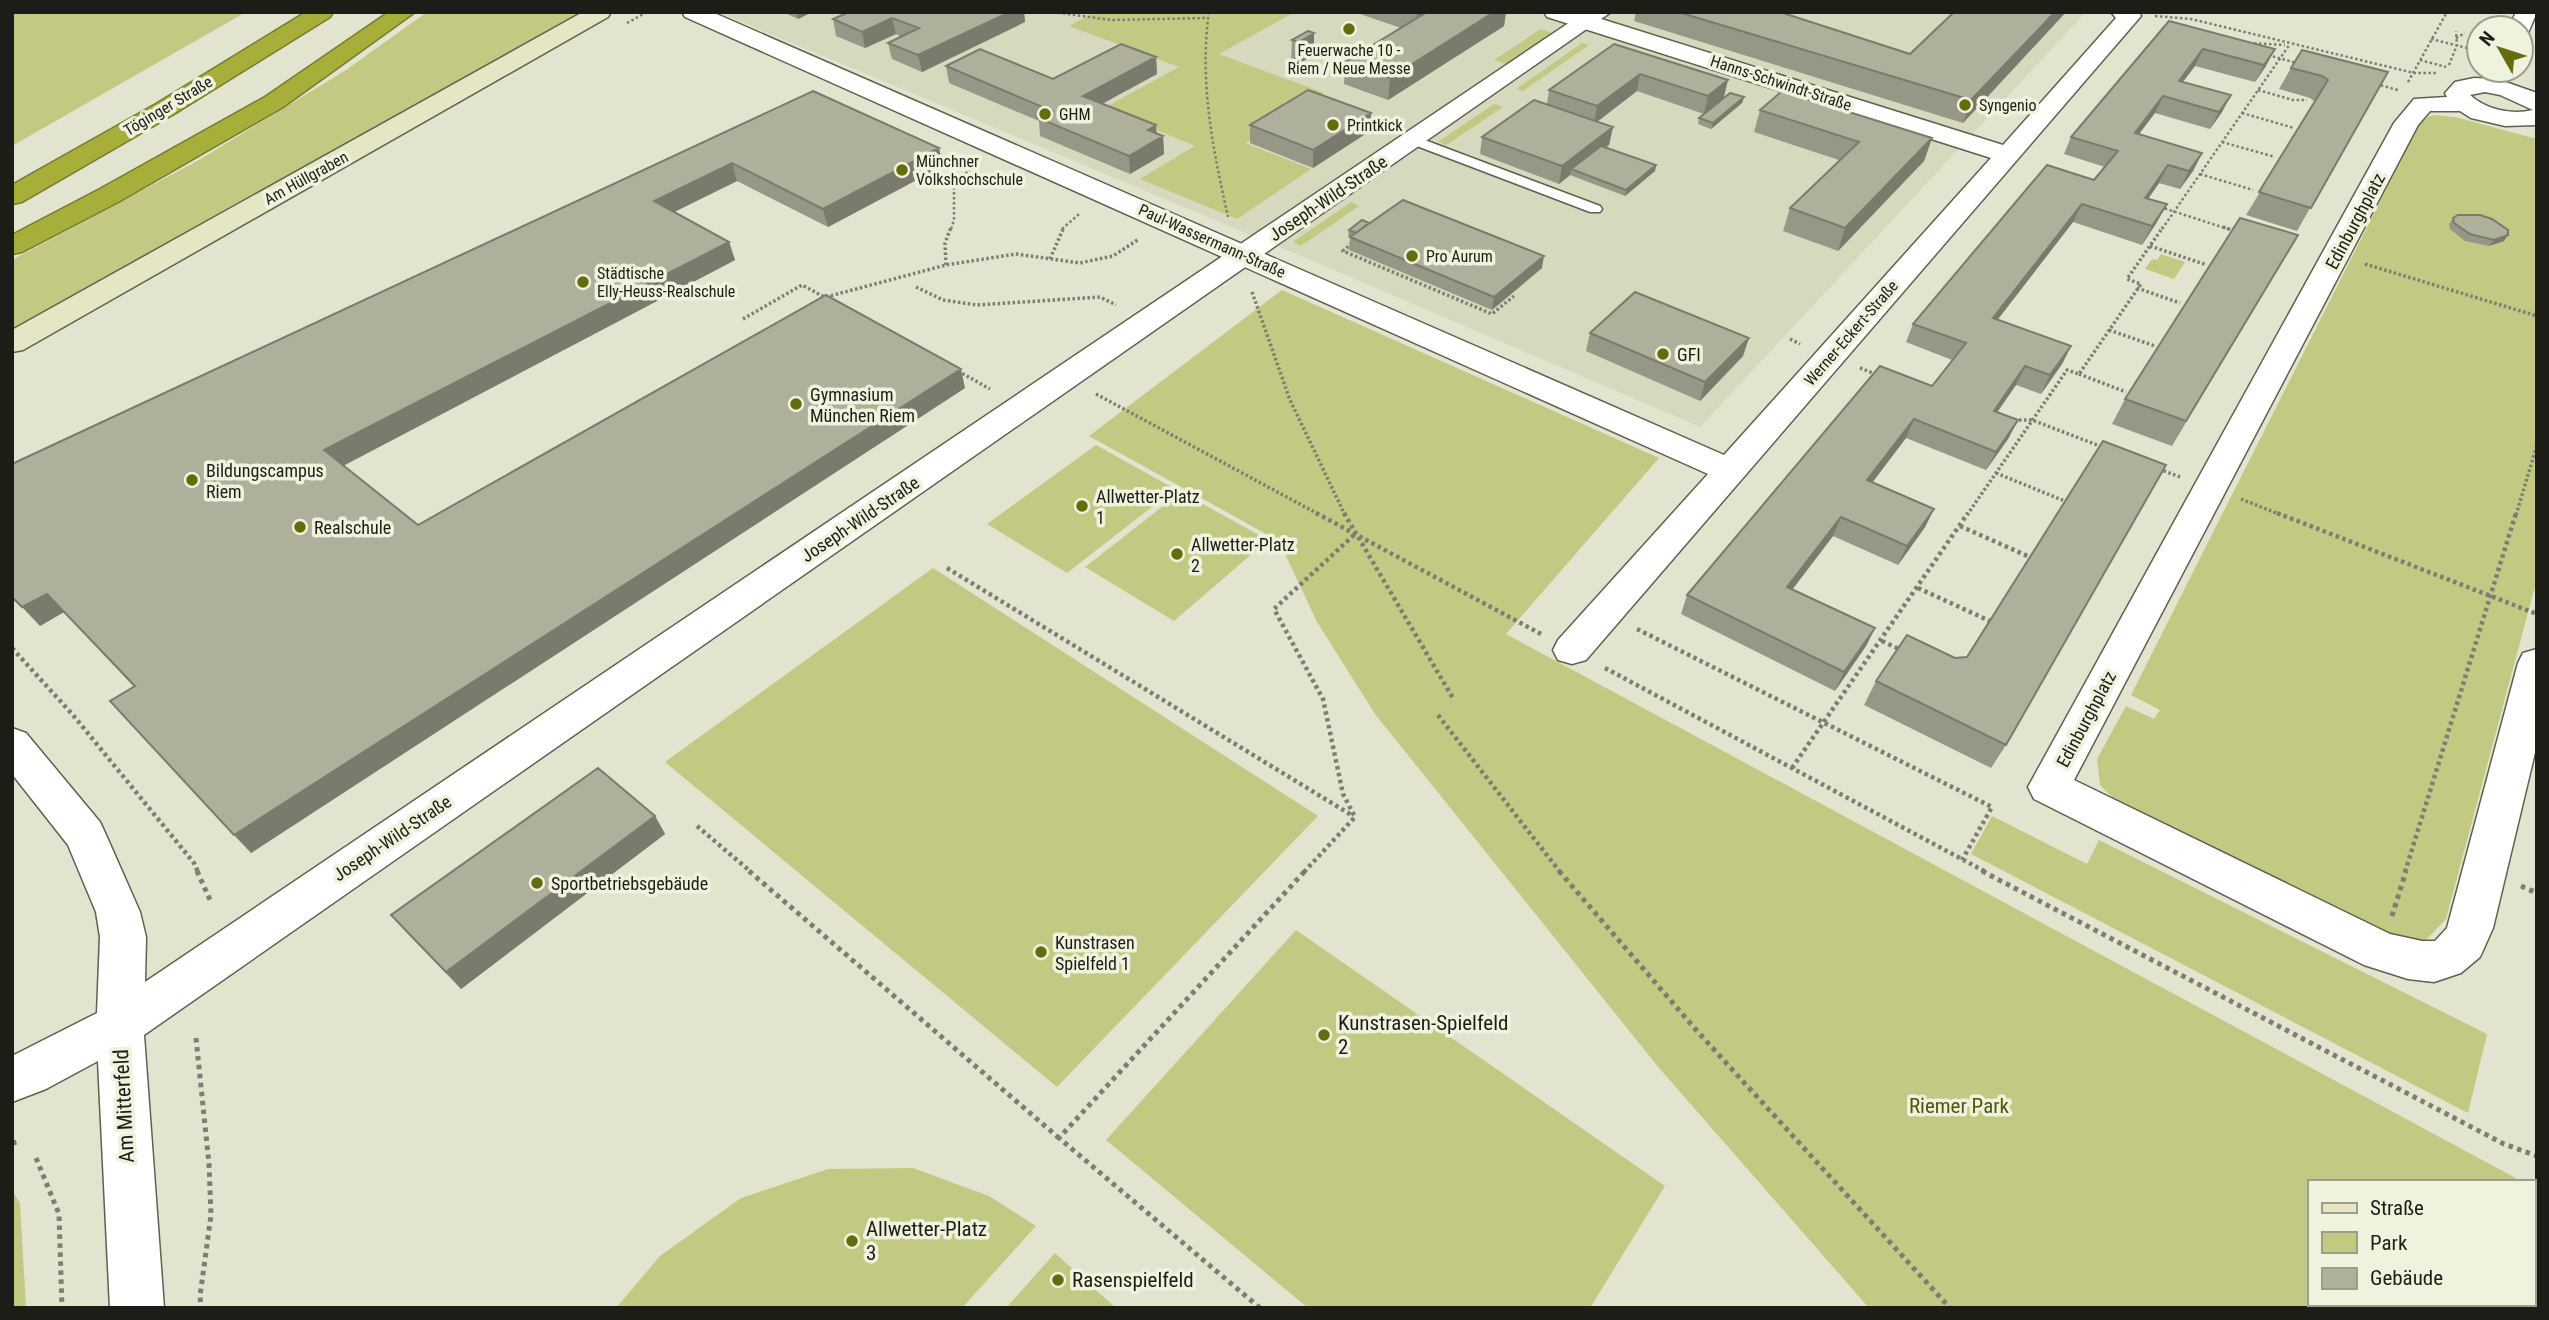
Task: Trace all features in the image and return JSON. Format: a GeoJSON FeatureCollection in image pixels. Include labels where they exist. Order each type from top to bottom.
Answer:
{"type":"FeatureCollection","features":[{"type":"Feature","properties":{"kind":"highway","name":"Töginger Straße"},"geometry":{"type":"LineString","coordinates":[[12,169],[131,104],[281,12]]}},
{"type":"Feature","properties":{"kind":"highway","name":"Töginger Straße"},"geometry":{"type":"LineString","coordinates":[[12,196],[165,109],[322,12]]}},
{"type":"Feature","properties":{"kind":"highway"},"geometry":{"type":"LineString","coordinates":[[12,246],[110,195],[274,102],[404,12]]}},
{"type":"Feature","properties":{"kind":"main road","name":"Am Hüllgraben"},"geometry":{"type":"LineString","coordinates":[[12,343],[600,12]]}},
{"type":"Feature","properties":{"kind":"street","name":"Paul-Wassermann-Straße"},"geometry":{"type":"LineString","coordinates":[[693,12],[1731,471]]}},
{"type":"Feature","properties":{"kind":"street","name":"Hanns-Schwindt-Straße"},"geometry":{"type":"LineString","coordinates":[[1555,12],[1593,17],[2006,155]]}},
{"type":"Feature","properties":{"kind":"street","name":"Werner-Eckert-Straße"},"geometry":{"type":"LineString","coordinates":[[1572,650],[1731,471],[2126,14]]}},
{"type":"Feature","properties":{"kind":"street","name":"Joseph-Wild-Straße"},"geometry":{"type":"LineString","coordinates":[[120,1025],[1241,254],[1593,17]]}},
{"type":"Feature","properties":{"kind":"street"},"geometry":{"type":"LineString","coordinates":[[2535,111],[2537,72]]}},
{"type":"Feature","properties":{"kind":"street"},"geometry":{"type":"LineString","coordinates":[[2473,84],[2459,89],[2457,97],[2465,104],[2496,117],[2535,111]]}},
{"type":"Feature","properties":{"kind":"street"},"geometry":{"type":"LineString","coordinates":[[2501,84],[2535,111]]}},
{"type":"Feature","properties":{"kind":"street","name":"Edinburghplatz"},"geometry":{"type":"LineString","coordinates":[[2465,104],[2434,103],[2420,106],[2407,123],[2049,787],[2381,951],[2410,960],[2445,962],[2464,947],[2537,663]]}},
{"type":"Feature","properties":{"kind":"street"},"geometry":{"type":"LineString","coordinates":[[12,744],[85,835],[118,912],[123,937],[120,1025]]}},
{"type":"Feature","properties":{"kind":"street","name":"Am Mitterfeld"},"geometry":{"type":"LineString","coordinates":[[12,1079],[29,1073],[120,1025],[137,1308]]}},
{"type":"Feature","properties":{"kind":"lane"},"geometry":{"type":"LineString","coordinates":[[1414,139],[1595,209]]}},
{"type":"Feature","properties":{"kind":"path"},"geometry":{"type":"LineString","coordinates":[[1053,12],[1106,20],[1208,18]]}},
{"type":"Feature","properties":{"kind":"path"},"geometry":{"type":"LineString","coordinates":[[1209,12],[1206,90],[1212,139],[1241,254],[1277,370],[1323,475],[1379,579],[1454,700]]}},
{"type":"Feature","properties":{"kind":"path"},"geometry":{"type":"LineString","coordinates":[[2414,74],[2447,12]]}},
{"type":"Feature","properties":{"kind":"path"},"geometry":{"type":"LineString","coordinates":[[2126,14],[2191,19],[2414,74],[2441,74],[2448,67],[2458,45],[2456,31]]}},
{"type":"Feature","properties":{"kind":"path"},"geometry":{"type":"LineString","coordinates":[[2456,38],[2465,33]]}},
{"type":"Feature","properties":{"kind":"path"},"geometry":{"type":"LineString","coordinates":[[2431,39],[2465,47]]}},
{"type":"Feature","properties":{"kind":"path"},"geometry":{"type":"LineString","coordinates":[[2238,42],[2279,46],[2290,44]]}},
{"type":"Feature","properties":{"kind":"path"},"geometry":{"type":"LineString","coordinates":[[2079,374],[2141,284],[2127,279],[2290,44]]}},
{"type":"Feature","properties":{"kind":"path"},"geometry":{"type":"LineString","coordinates":[[2267,55],[2304,65]]}},
{"type":"Feature","properties":{"kind":"path"},"geometry":{"type":"LineString","coordinates":[[2365,81],[2402,91]]}},
{"type":"Feature","properties":{"kind":"path"},"geometry":{"type":"LineString","coordinates":[[2258,90],[2293,100],[2307,100]]}},
{"type":"Feature","properties":{"kind":"path"},"geometry":{"type":"LineString","coordinates":[[2242,113],[2294,128]]}},
{"type":"Feature","properties":{"kind":"path"},"geometry":{"type":"LineString","coordinates":[[2222,142],[2275,157]]}},
{"type":"Feature","properties":{"kind":"path"},"geometry":{"type":"LineString","coordinates":[[946,265],[946,243],[954,220],[954,187],[970,169]]}},
{"type":"Feature","properties":{"kind":"path"},"geometry":{"type":"LineString","coordinates":[[2200,174],[2253,190]]}},
{"type":"Feature","properties":{"kind":"path"},"geometry":{"type":"LineString","coordinates":[[1050,259],[1061,230],[1079,214],[1110,196]]}},
{"type":"Feature","properties":{"kind":"path"},"geometry":{"type":"LineString","coordinates":[[2155,205],[2235,231]]}},
{"type":"Feature","properties":{"kind":"path"},"geometry":{"type":"LineString","coordinates":[[2160,219],[2167,221]]}},
{"type":"Feature","properties":{"kind":"path"},"geometry":{"type":"LineString","coordinates":[[825,298],[946,265],[1016,254],[1080,264],[1113,256],[1167,222]]}},
{"type":"Feature","properties":{"kind":"path"},"geometry":{"type":"LineString","coordinates":[[1362,236],[1343,251],[1492,314],[1514,296]]}},
{"type":"Feature","properties":{"kind":"path"},"geometry":{"type":"LineString","coordinates":[[2150,246],[2207,265]]}},
{"type":"Feature","properties":{"kind":"path"},"geometry":{"type":"LineString","coordinates":[[2338,255],[2537,316]]}},
{"type":"Feature","properties":{"kind":"path"},"geometry":{"type":"LineString","coordinates":[[743,319],[802,285],[838,304]]}},
{"type":"Feature","properties":{"kind":"path"},"geometry":{"type":"LineString","coordinates":[[916,288],[943,300],[977,305],[1100,297],[1120,307]]}},
{"type":"Feature","properties":{"kind":"path"},"geometry":{"type":"LineString","coordinates":[[2137,288],[2180,303]]}},
{"type":"Feature","properties":{"kind":"path"},"geometry":{"type":"LineString","coordinates":[[2109,330],[2155,346]]}},
{"type":"Feature","properties":{"kind":"path"},"geometry":{"type":"LineString","coordinates":[[1792,768],[2067,370],[2126,392]]}},
{"type":"Feature","properties":{"kind":"path"},"geometry":{"type":"LineString","coordinates":[[958,371],[994,391]]}},
{"type":"Feature","properties":{"kind":"path"},"geometry":{"type":"LineString","coordinates":[[1095,394],[1962,860],[2504,1144],[2537,1156]]}},
{"type":"Feature","properties":{"kind":"path"},"geometry":{"type":"LineString","coordinates":[[2006,419],[2032,420],[2108,449]]}},
{"type":"Feature","properties":{"kind":"path"},"geometry":{"type":"LineString","coordinates":[[2381,951],[2537,445]]}},
{"type":"Feature","properties":{"kind":"path"},"geometry":{"type":"LineString","coordinates":[[2146,464],[2537,614]]}},
{"type":"Feature","properties":{"kind":"path"},"geometry":{"type":"LineString","coordinates":[[1996,473],[2067,502]]}},
{"type":"Feature","properties":{"kind":"path"},"geometry":{"type":"LineString","coordinates":[[1960,526],[2032,558]]}},
{"type":"Feature","properties":{"kind":"path"},"geometry":{"type":"LineString","coordinates":[[1355,534],[1274,609],[1323,699],[1343,794],[1355,817]]}},
{"type":"Feature","properties":{"kind":"path"},"geometry":{"type":"LineString","coordinates":[[947,568],[1355,817]]}},
{"type":"Feature","properties":{"kind":"path"},"geometry":{"type":"LineString","coordinates":[[1918,588],[1992,622]]}},
{"type":"Feature","properties":{"kind":"path"},"geometry":{"type":"LineString","coordinates":[[1606,614],[1992,807],[1962,860]]}},
{"type":"Feature","properties":{"kind":"path"},"geometry":{"type":"LineString","coordinates":[[1882,641],[1904,651]]}},
{"type":"Feature","properties":{"kind":"path"},"geometry":{"type":"LineString","coordinates":[[12,648],[73,715],[194,863],[211,902]]}},
{"type":"Feature","properties":{"kind":"path"},"geometry":{"type":"LineString","coordinates":[[1438,715],[1536,844],[1679,1010],[1950,1308]]}},
{"type":"Feature","properties":{"kind":"path"},"geometry":{"type":"LineString","coordinates":[[1059,1138],[1355,817]]}},
{"type":"Feature","properties":{"kind":"path"},"geometry":{"type":"LineString","coordinates":[[696,826],[1260,1308]]}},
{"type":"Feature","properties":{"kind":"path"},"geometry":{"type":"LineString","coordinates":[[195,1038],[209,1164],[211,1215],[200,1296],[201,1308]]}},
{"type":"Feature","properties":{"kind":"path"},"geometry":{"type":"LineString","coordinates":[[36,1158],[58,1214],[62,1308]]}},
{"type":"Feature","properties":{"kind":"shaded area"},"geometry":{"type":"Polygon","coordinates":[[[718,12],[2086,12],[1700,427],[1308,259],[718,12]]]}},
{"type":"Feature","properties":{"kind":"green space"},"geometry":{"type":"Polygon","coordinates":[[[12,12],[246,12],[12,146],[12,12]]]}},
{"type":"Feature","properties":{"kind":"green space"},"geometry":{"type":"Polygon","coordinates":[[[427,12],[581,12],[12,332],[12,260],[199,160],[346,70],[427,12]]]}},
{"type":"Feature","properties":{"kind":"green space"},"geometry":{"type":"Polygon","coordinates":[[[1096,12],[1295,12],[1219,54],[1324,93],[1245,143],[1311,169],[1237,219],[1140,179],[1195,146],[1104,108],[1179,67],[1069,26],[1096,12]]]}},
{"type":"Feature","properties":{"kind":"green space"},"geometry":{"type":"Polygon","coordinates":[[[1541,29],[1555,34],[1509,65],[1494,60],[1541,29]]]}},
{"type":"Feature","properties":{"kind":"green space"},"geometry":{"type":"Polygon","coordinates":[[[1582,43],[1589,45],[1523,91],[1516,89],[1582,43]]]}},
{"type":"Feature","properties":{"kind":"green space"},"geometry":{"type":"Polygon","coordinates":[[[1494,104],[1503,107],[1446,145],[1438,142],[1494,104]]]}},
{"type":"Feature","properties":{"kind":"green space"},"geometry":{"type":"Polygon","coordinates":[[[2433,115],[2455,117],[2537,139],[2537,579],[2446,919],[2424,942],[2374,933],[2126,811],[2100,785],[2097,759],[2126,706],[2154,719],[2160,710],[2131,695],[2421,120],[2433,115]]]}},
{"type":"Feature","properties":{"kind":"green space"},"geometry":{"type":"Polygon","coordinates":[[[1351,202],[1359,206],[1301,246],[1293,242],[1351,202]]]}},
{"type":"Feature","properties":{"kind":"green space"},"geometry":{"type":"Polygon","coordinates":[[[2161,254],[2185,262],[2174,279],[2145,269],[2152,259],[2157,260],[2161,254]]]}},
{"type":"Feature","properties":{"kind":"green space","name":"Riemer Park"},"geometry":{"type":"Polygon","coordinates":[[[1282,290],[1659,458],[1506,634],[2519,1180],[2308,1180],[2308,1306],[2535,1306],[2535,1188],[2537,1308],[1869,1308],[1659,1068],[1375,714],[1317,622],[1279,541],[1089,436],[1282,290]]]}},
{"type":"Feature","properties":{"kind":"green space","name":"Allwetter-Platz 1"},"geometry":{"type":"Polygon","coordinates":[[[1096,445],[1175,489],[1067,573],[987,524],[1096,445]]]}},
{"type":"Feature","properties":{"kind":"green space","name":"Allwetter-Platz 2"},"geometry":{"type":"Polygon","coordinates":[[[1181,492],[1268,540],[1174,621],[1085,567],[1181,492]]]}},
{"type":"Feature","properties":{"kind":"green space","name":"Kunstrasen Spielfeld 1"},"geometry":{"type":"Polygon","coordinates":[[[933,568],[1318,816],[1057,1087],[665,762],[933,568]]]}},
{"type":"Feature","properties":{"kind":"green space"},"geometry":{"type":"Polygon","coordinates":[[[1992,816],[2087,864],[2099,840],[2487,1034],[2468,1113],[1971,854],[1992,816]]]}},
{"type":"Feature","properties":{"kind":"green space","name":"Kunstrasen-Spielfeld 2"},"geometry":{"type":"Polygon","coordinates":[[[1296,930],[1665,1186],[1590,1308],[1308,1308],[1106,1140],[1296,930]]]}},
{"type":"Feature","properties":{"kind":"green space","name":"Allwetter-Platz 3"},"geometry":{"type":"Polygon","coordinates":[[[913,1168],[989,1196],[1036,1226],[962,1308],[616,1308],[660,1256],[741,1198],[828,1169],[913,1168]]]}},
{"type":"Feature","properties":{"kind":"green space"},"geometry":{"type":"Polygon","coordinates":[[[12,1190],[20,1203],[26,1308],[12,1308],[12,1190]]]}},
{"type":"Feature","properties":{"kind":"green space","name":"Rasenspielfeld"},"geometry":{"type":"Polygon","coordinates":[[[1055,1253],[1116,1308],[1006,1308],[1055,1253]]]}},
{"type":"Feature","properties":{"kind":"building"},"geometry":{"type":"Polygon","coordinates":[[[849,12],[1010,12],[918,55],[888,43],[919,28],[892,18],[862,32],[833,19],[849,12]]]}},
{"type":"Feature","properties":{"kind":"building"},"geometry":{"type":"Polygon","coordinates":[[[1427,12],[1494,12],[1390,78],[1345,62],[1427,12]]]}},
{"type":"Feature","properties":{"kind":"building"},"geometry":{"type":"Polygon","coordinates":[[[1678,12],[1780,12],[1910,54],[1954,12],[2055,12],[1971,100],[1678,12]]]}},
{"type":"Feature","properties":{"kind":"building"},"geometry":{"type":"Polygon","coordinates":[[[2169,21],[2275,49],[2264,65],[2203,49],[2179,81],[2231,95],[2219,112],[2163,96],[2135,133],[2202,153],[2189,171],[2168,165],[2145,198],[2167,204],[2152,226],[2082,204],[1993,318],[2071,346],[2050,375],[2025,366],[1994,411],[2018,420],[1996,452],[1914,419],[1867,480],[1934,509],[1907,546],[1841,517],[1787,587],[1875,628],[1844,672],[1687,595],[1880,366],[1932,386],[1966,343],[1913,324],[2047,165],[2094,180],[2118,151],[2071,137],[2169,21]]]}},
{"type":"Feature","properties":{"kind":"building"},"geometry":{"type":"Polygon","coordinates":[[[1308,31],[1314,33],[1299,42],[1292,40],[1308,31]]]}},
{"type":"Feature","properties":{"kind":"building"},"geometry":{"type":"Polygon","coordinates":[[[1121,44],[1156,57],[1083,96],[1156,125],[1148,130],[1163,136],[1129,156],[1038,118],[1052,111],[946,66],[980,49],[1053,79],[1121,44]]]}},
{"type":"Feature","properties":{"kind":"building"},"geometry":{"type":"Polygon","coordinates":[[[1614,44],[1728,80],[1708,96],[1640,74],[1597,106],[1549,90],[1614,44]]]}},
{"type":"Feature","properties":{"kind":"building"},"geometry":{"type":"Polygon","coordinates":[[[2302,50],[2388,72],[2311,208],[2259,192],[2328,80],[2291,68],[2302,50]]]}},
{"type":"Feature","properties":{"kind":"building"},"geometry":{"type":"Polygon","coordinates":[[[1308,90],[1371,113],[1313,150],[1250,125],[1308,90]]]}},
{"type":"Feature","properties":{"kind":"building","name":"Bildungscampus Riem"},"geometry":{"type":"Polygon","coordinates":[[[813,91],[939,148],[823,209],[732,163],[654,201],[729,242],[324,450],[418,525],[826,295],[961,369],[234,835],[110,701],[135,686],[47,594],[22,607],[12,597],[12,464],[813,91]]]}},
{"type":"Feature","properties":{"kind":"building"},"geometry":{"type":"Polygon","coordinates":[[[1782,91],[1932,138],[1845,228],[1790,208],[1859,142],[1760,110],[1782,91]]]}},
{"type":"Feature","properties":{"kind":"building"},"geometry":{"type":"Polygon","coordinates":[[[1730,93],[1744,97],[1713,123],[1699,118],[1730,93]]]}},
{"type":"Feature","properties":{"kind":"building"},"geometry":{"type":"Polygon","coordinates":[[[1534,100],[1613,127],[1562,166],[1482,137],[1534,100]]]}},
{"type":"Feature","properties":{"kind":"building"},"geometry":{"type":"Polygon","coordinates":[[[1601,146],[1656,165],[1626,190],[1571,169],[1601,146]]]}},
{"type":"Feature","properties":{"kind":"building"},"geometry":{"type":"Polygon","coordinates":[[[1403,200],[1544,256],[1494,297],[1350,237],[1403,200]]]}},
{"type":"Feature","properties":{"kind":"building"},"geometry":{"type":"Polygon","coordinates":[[[2458,215],[2480,215],[2492,219],[2508,230],[2508,235],[2494,240],[2470,234],[2454,223],[2453,218],[2458,215]]]}},
{"type":"Feature","properties":{"kind":"building"},"geometry":{"type":"Polygon","coordinates":[[[2240,218],[2298,235],[2186,421],[2125,399],[2240,218]]]}},
{"type":"Feature","properties":{"kind":"building"},"geometry":{"type":"Polygon","coordinates":[[[1362,220],[1369,223],[1356,233],[1349,230],[1362,220]]]}},
{"type":"Feature","properties":{"kind":"building"},"geometry":{"type":"Polygon","coordinates":[[[1635,292],[1749,338],[1705,382],[1590,333],[1635,292]]]}},
{"type":"Feature","properties":{"kind":"building"},"geometry":{"type":"Polygon","coordinates":[[[2103,441],[2166,465],[2006,745],[1876,681],[1907,635],[1955,658],[1967,657],[2103,441]]]}},
{"type":"Feature","properties":{"kind":"building","name":"Sportbetriebsgebäude"},"geometry":{"type":"Polygon","coordinates":[[[598,768],[655,816],[446,972],[391,915],[598,768]]]}},
{"type":"Feature","properties":{"kind":"place","name":"Feuerwache 10 - Riem / Neue Messe"},"geometry":{"type":"Point","coordinates":[1349,29]}},
{"type":"Feature","properties":{"kind":"place","name":"Syngenio"},"geometry":{"type":"Point","coordinates":[1965,105]}},
{"type":"Feature","properties":{"kind":"place","name":"GHM"},"geometry":{"type":"Point","coordinates":[1045,114]}},
{"type":"Feature","properties":{"kind":"place","name":"Printkick"},"geometry":{"type":"Point","coordinates":[1333,125]}},
{"type":"Feature","properties":{"kind":"place","name":"Münchner Volkshochschule"},"geometry":{"type":"Point","coordinates":[902,170]}},
{"type":"Feature","properties":{"kind":"place","name":"Pro Aurum"},"geometry":{"type":"Point","coordinates":[1412,256]}},
{"type":"Feature","properties":{"kind":"place","name":"Städtische Elly-Heuss-Realschule"},"geometry":{"type":"Point","coordinates":[583,282]}},
{"type":"Feature","properties":{"kind":"place","name":"GFI"},"geometry":{"type":"Point","coordinates":[1663,354]}},
{"type":"Feature","properties":{"kind":"place","name":"Gymnasium München Riem"},"geometry":{"type":"Point","coordinates":[796,404]}},
{"type":"Feature","properties":{"kind":"place","name":"Bildungscampus Riem"},"geometry":{"type":"Point","coordinates":[192,480]}},
{"type":"Feature","properties":{"kind":"place","name":"Allwetter-Platz 1"},"geometry":{"type":"Point","coordinates":[1082,506]}},
{"type":"Feature","properties":{"kind":"place","name":"Realschule"},"geometry":{"type":"Point","coordinates":[300,527]}},
{"type":"Feature","properties":{"kind":"place","name":"Allwetter-Platz 2"},"geometry":{"type":"Point","coordinates":[1177,554]}},
{"type":"Feature","properties":{"kind":"place","name":"Sportbetriebsgebäude"},"geometry":{"type":"Point","coordinates":[537,883]}},
{"type":"Feature","properties":{"kind":"place","name":"Kunstrasen Spielfeld 1"},"geometry":{"type":"Point","coordinates":[1041,952]}},
{"type":"Feature","properties":{"kind":"place","name":"Kunstrasen-Spielfeld 2"},"geometry":{"type":"Point","coordinates":[1324,1035]}},
{"type":"Feature","properties":{"kind":"place","name":"Allwetter-Platz 3"},"geometry":{"type":"Point","coordinates":[852,1241]}},
{"type":"Feature","properties":{"kind":"place","name":"Rasenspielfeld"},"geometry":{"type":"Point","coordinates":[1058,1280]}}]}
